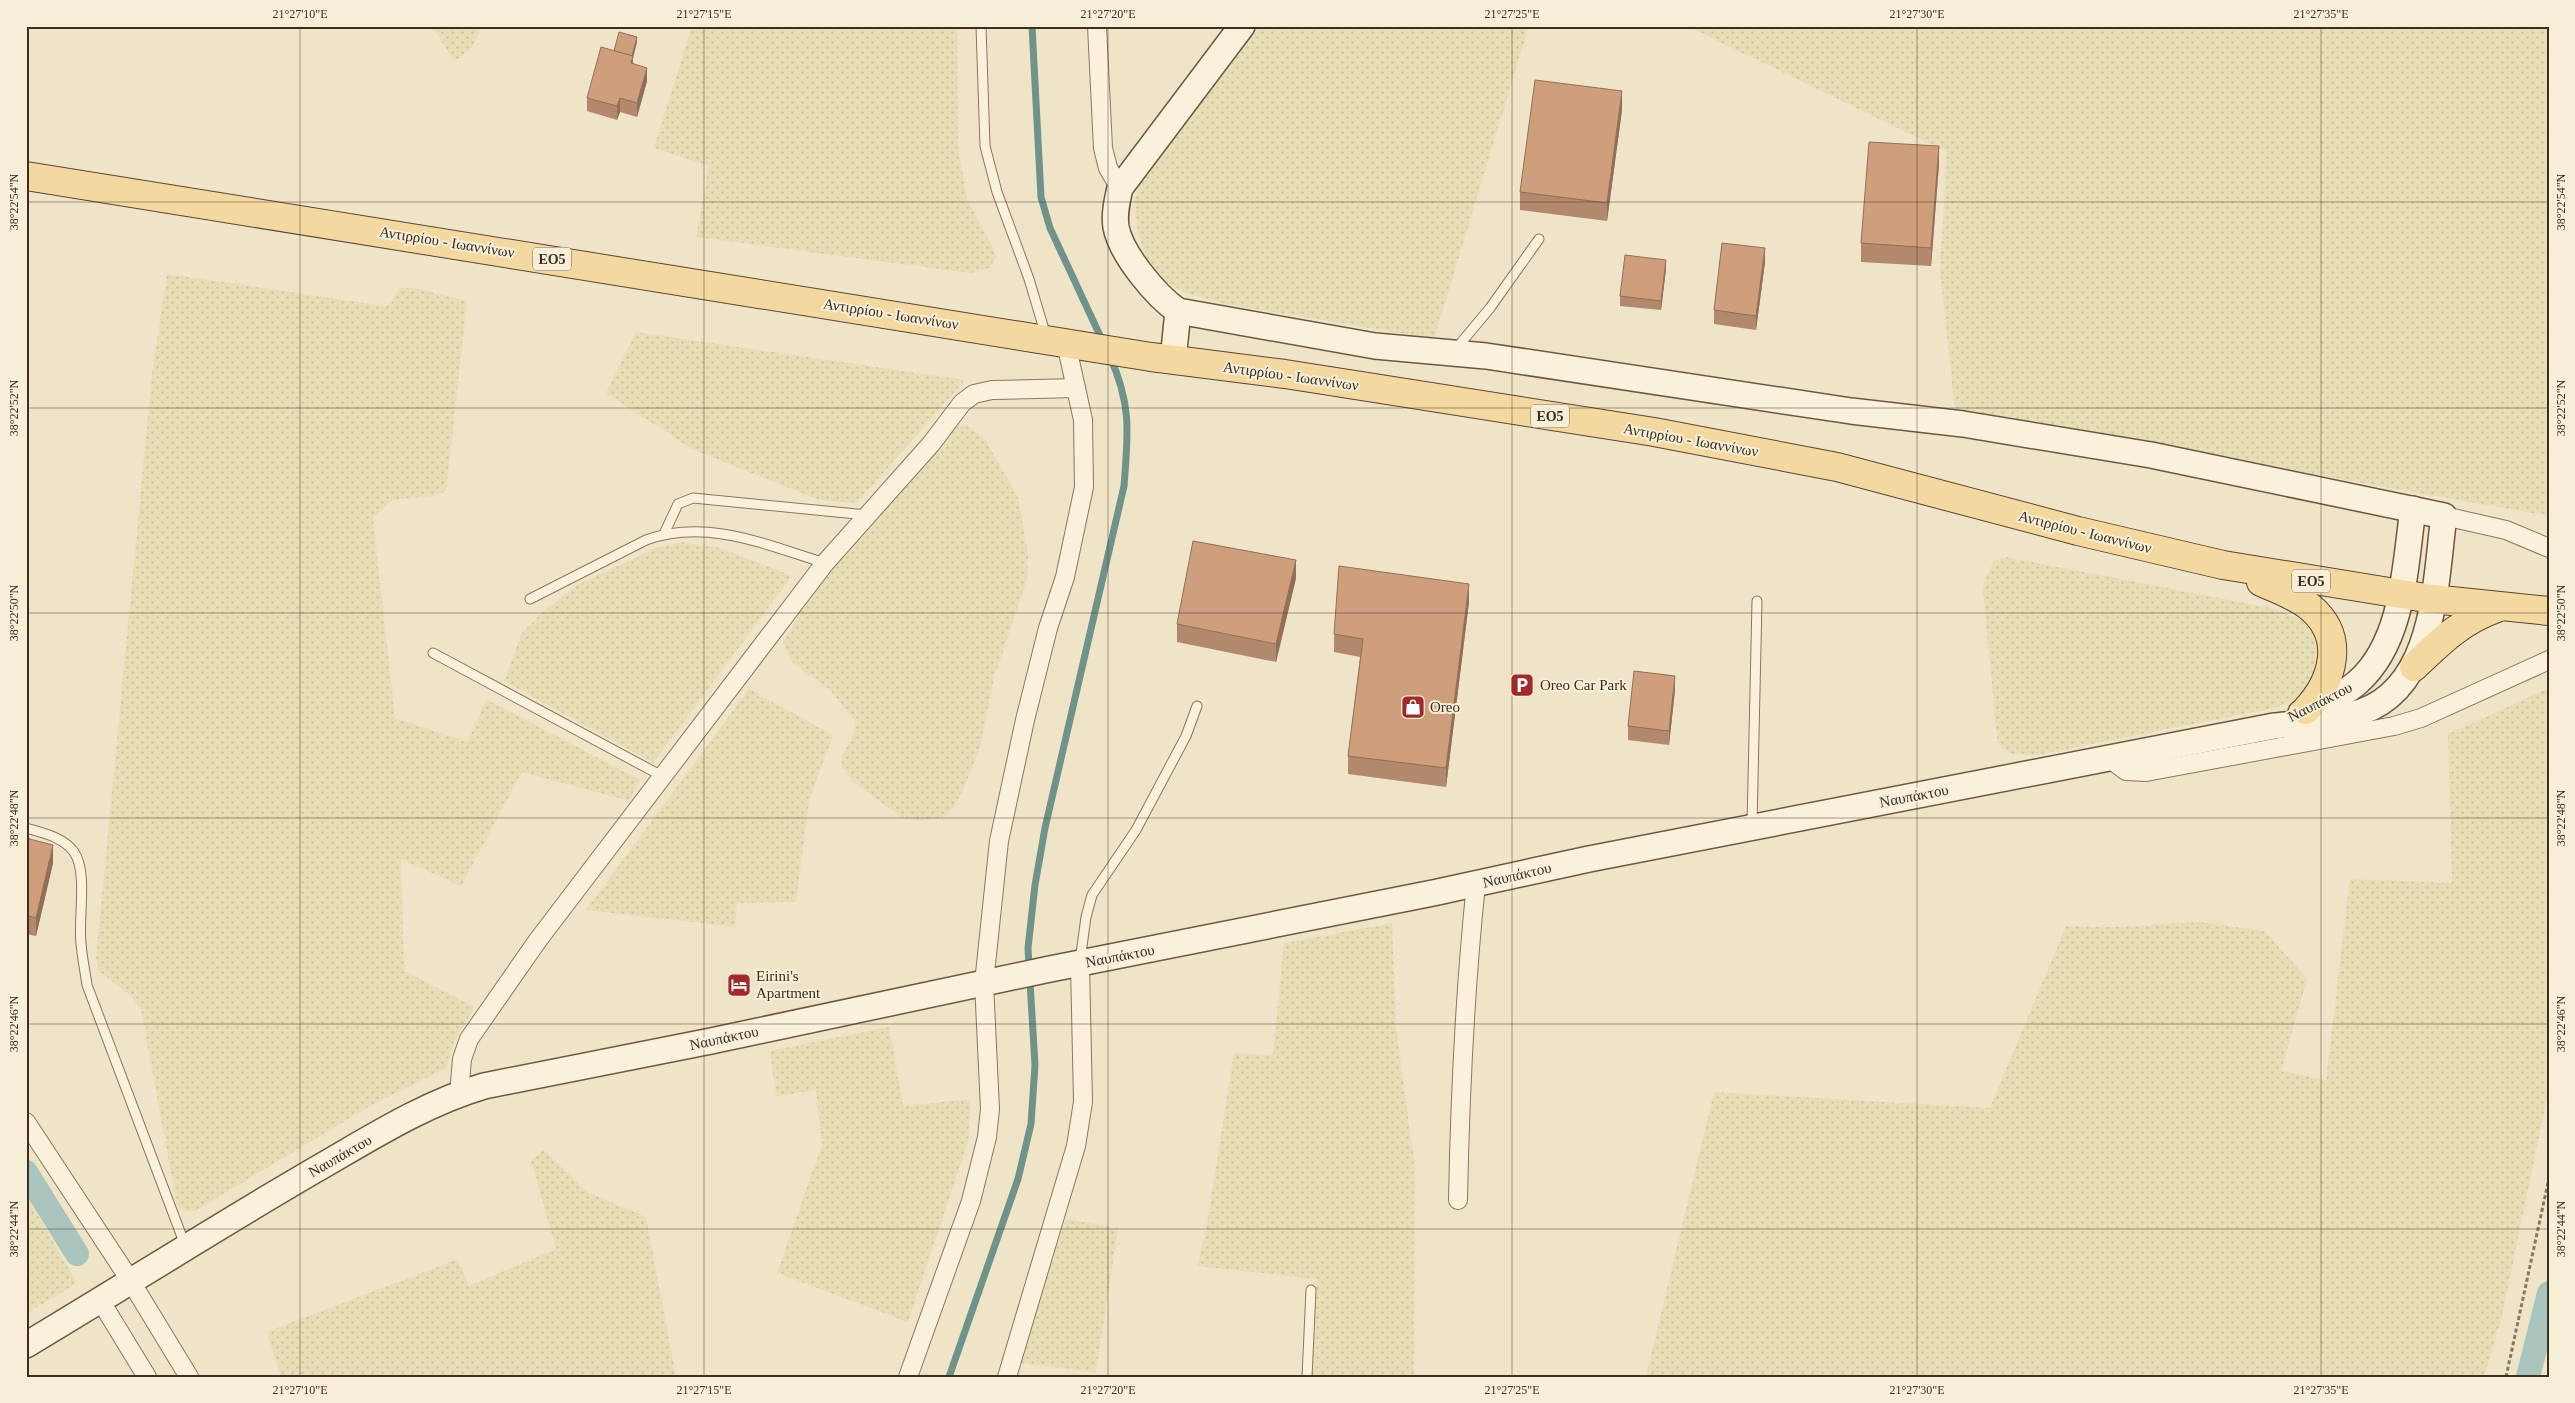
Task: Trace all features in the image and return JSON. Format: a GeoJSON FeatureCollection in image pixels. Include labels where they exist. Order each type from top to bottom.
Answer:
{"type":"FeatureCollection","features":[{"type":"Feature","properties":{"kind":"main road"},"geometry":{"type":"LineString","coordinates":[[1242,26],[1120,188],[1115,218],[1119,238],[1156,292],[1178,311],[1358,343],[1486,356],[1851,411],[1963,424],[2150,455],[2444,516]]}},
{"type":"Feature","properties":{"kind":"main road","name":"Αντιρρίου - Ιωαννίνων"},"geometry":{"type":"LineString","coordinates":[[26,176],[1162,359],[1285,374],[1654,432],[1837,467],[2078,531],[2223,565],[2432,600],[2549,610]]}},
{"type":"Feature","properties":{"kind":"main road"},"geometry":{"type":"LineString","coordinates":[[1162,359],[1178,311]]}},
{"type":"Feature","properties":{"kind":"main road","name":"Ναυπάκτου"},"geometry":{"type":"LineString","coordinates":[[2274,726],[2342,693],[2358,682],[2372,668],[2390,633],[2400,595],[2413,509]]}},
{"type":"Feature","properties":{"kind":"main road","name":"Ναυπάκτου"},"geometry":{"type":"LineString","coordinates":[[26,1345],[185,1247],[380,1133],[459,1094],[501,1082],[1476,884],[1588,859],[2274,726],[2323,721],[2362,711],[2392,693],[2414,668],[2425,637],[2444,516]]}},
{"type":"Feature","properties":{"kind":"main road"},"geometry":{"type":"LineString","coordinates":[[2223,565],[2287,594],[2311,608],[2322,619],[2329,635],[2332,666],[2320,695],[2306,710]]}},
{"type":"Feature","properties":{"kind":"main road"},"geometry":{"type":"LineString","coordinates":[[2414,668],[2460,624],[2479,614],[2502,607]]}},
{"type":"Feature","properties":{"kind":"street"},"geometry":{"type":"LineString","coordinates":[[1097,26],[1103,148],[1108,168],[1120,188]]}},
{"type":"Feature","properties":{"kind":"street"},"geometry":{"type":"LineString","coordinates":[[908,1377],[971,1201],[985,1144],[990,1109],[992,981],[999,841],[1024,720],[1048,628],[1065,577],[1083,497],[1083,420],[1063,343]]}},
{"type":"Feature","properties":{"kind":"street"},"geometry":{"type":"LineString","coordinates":[[459,1094],[462,1059],[474,1031],[538,940],[825,563],[931,444],[956,410],[970,396],[992,390],[1076,388]]}},
{"type":"Feature","properties":{"kind":"street"},"geometry":{"type":"LineString","coordinates":[[2444,516],[2506,530],[2549,548]]}},
{"type":"Feature","properties":{"kind":"street"},"geometry":{"type":"LineString","coordinates":[[2109,758],[2126,771],[2146,772],[2394,726],[2421,718],[2549,660]]}},
{"type":"Feature","properties":{"kind":"street"},"geometry":{"type":"LineString","coordinates":[[1458,1200],[1460,1102],[1467,969],[1476,884]]}},
{"type":"Feature","properties":{"kind":"street"},"geometry":{"type":"LineString","coordinates":[[1007,1377],[1076,1146],[1083,1102],[1084,1043],[1080,964]]}},
{"type":"Feature","properties":{"kind":"street"},"geometry":{"type":"LineString","coordinates":[[26,1122],[130,1280],[189,1377]]}},
{"type":"Feature","properties":{"kind":"street"},"geometry":{"type":"LineString","coordinates":[[100,1300],[147,1377]]}},
{"type":"Feature","properties":{"kind":"lane"},"geometry":{"type":"LineString","coordinates":[[980,26],[985,146],[997,192],[1029,279],[1063,343]]}},
{"type":"Feature","properties":{"kind":"lane"},"geometry":{"type":"LineString","coordinates":[[1452,354],[1490,308],[1539,239]]}},
{"type":"Feature","properties":{"kind":"lane"},"geometry":{"type":"LineString","coordinates":[[664,534],[678,504],[693,498],[867,515]]}},
{"type":"Feature","properties":{"kind":"lane"},"geometry":{"type":"LineString","coordinates":[[530,600],[605,560],[664,534],[692,530],[726,534],[825,563]]}},
{"type":"Feature","properties":{"kind":"lane"},"geometry":{"type":"LineString","coordinates":[[1752,828],[1757,601]]}},
{"type":"Feature","properties":{"kind":"lane"},"geometry":{"type":"LineString","coordinates":[[433,653],[662,776]]}},
{"type":"Feature","properties":{"kind":"lane"},"geometry":{"type":"LineString","coordinates":[[1080,964],[1086,917],[1092,895],[1140,822],[1186,736],[1197,706]]}},
{"type":"Feature","properties":{"kind":"lane"},"geometry":{"type":"LineString","coordinates":[[26,828],[48,834],[66,843],[74,853],[80,869],[80,942],[87,985],[185,1247]]}},
{"type":"Feature","properties":{"kind":"lane"},"geometry":{"type":"LineString","coordinates":[[1307,1377],[1312,1290]]}},
{"type":"Feature","properties":{"kind":"path"},"geometry":{"type":"LineString","coordinates":[[2506,1377],[2549,1178]]}},
{"type":"Feature","properties":{"kind":"shaded area"},"geometry":{"type":"Polygon","coordinates":[[[420,26],[482,26],[470,51],[454,61],[435,31],[420,26]]]}},
{"type":"Feature","properties":{"kind":"shaded area"},"geometry":{"type":"Polygon","coordinates":[[[692,26],[957,26],[958,147],[967,199],[997,256],[989,268],[970,273],[696,237],[709,166],[654,148],[692,26]]]}},
{"type":"Feature","properties":{"kind":"shaded area"},"geometry":{"type":"Polygon","coordinates":[[[1254,26],[1529,26],[1434,339],[1227,304],[1185,293],[1158,277],[1144,253],[1138,233],[1135,200],[1139,184],[1151,163],[1254,26]]]}},
{"type":"Feature","properties":{"kind":"shaded area"},"geometry":{"type":"Polygon","coordinates":[[[1687,26],[2549,26],[2549,516],[1955,411],[1940,269],[1947,152],[1687,26]]]}},
{"type":"Feature","properties":{"kind":"shaded area"},"geometry":{"type":"Polygon","coordinates":[[[167,274],[385,306],[391,303],[399,288],[414,288],[467,301],[446,491],[434,496],[392,500],[373,518],[395,718],[468,742],[486,699],[640,780],[629,801],[522,772],[461,886],[401,859],[404,971],[475,1007],[455,1040],[446,1068],[370,1106],[195,1211],[182,1211],[176,1200],[141,1009],[130,995],[100,972],[96,959],[152,375],[167,274]]]}},
{"type":"Feature","properties":{"kind":"shaded area"},"geometry":{"type":"Polygon","coordinates":[[[636,332],[965,380],[857,503],[819,500],[692,449],[606,393],[636,332]]]}},
{"type":"Feature","properties":{"kind":"shaded area"},"geometry":{"type":"Polygon","coordinates":[[[966,425],[986,441],[1018,497],[1028,554],[1027,579],[994,678],[980,747],[963,791],[953,808],[942,818],[921,821],[903,818],[853,782],[842,767],[842,757],[854,733],[855,721],[830,690],[794,664],[783,643],[803,608],[848,548],[949,429],[966,425]]]}},
{"type":"Feature","properties":{"kind":"shaded area"},"geometry":{"type":"Polygon","coordinates":[[[682,542],[720,548],[792,576],[653,763],[504,681],[522,633],[542,613],[577,585],[657,548],[682,542]]]}},
{"type":"Feature","properties":{"kind":"shaded area"},"geometry":{"type":"Polygon","coordinates":[[[2006,557],[2271,608],[2300,619],[2314,633],[2319,659],[2316,675],[2299,698],[2279,707],[2032,756],[2012,754],[2001,748],[1997,738],[1983,590],[1985,579],[1994,561],[2006,557]]]}},
{"type":"Feature","properties":{"kind":"shaded area"},"geometry":{"type":"Polygon","coordinates":[[[2549,688],[2549,1088],[2502,1316],[2484,1377],[1646,1377],[1714,1092],[1990,1108],[2066,926],[2114,927],[2199,922],[2265,931],[2307,979],[2281,1071],[2326,1080],[2350,879],[2452,883],[2448,734],[2549,688]]]}},
{"type":"Feature","properties":{"kind":"shaded area"},"geometry":{"type":"Polygon","coordinates":[[[749,689],[833,735],[809,801],[796,902],[737,903],[735,927],[586,910],[749,689]]]}},
{"type":"Feature","properties":{"kind":"shaded area"},"geometry":{"type":"Polygon","coordinates":[[[1392,923],[1396,1028],[1415,1168],[1414,1377],[1310,1377],[1316,1279],[1197,1266],[1206,1231],[1234,1053],[1273,1055],[1284,943],[1392,923]]]}},
{"type":"Feature","properties":{"kind":"shaded area"},"geometry":{"type":"Polygon","coordinates":[[[889,1027],[903,1106],[970,1099],[969,1139],[908,1322],[777,1273],[822,1145],[816,1090],[776,1096],[770,1051],[889,1027]]]}},
{"type":"Feature","properties":{"kind":"shaded area"},"geometry":{"type":"Polygon","coordinates":[[[543,1150],[589,1193],[646,1217],[676,1377],[281,1377],[267,1332],[458,1259],[468,1286],[556,1249],[531,1161],[543,1150]]]}},
{"type":"Feature","properties":{"kind":"shaded area"},"geometry":{"type":"Polygon","coordinates":[[[26,1195],[77,1283],[26,1314],[26,1195]]]}},
{"type":"Feature","properties":{"kind":"shaded area"},"geometry":{"type":"Polygon","coordinates":[[[1066,1219],[1118,1228],[1096,1372],[1019,1363],[1066,1219]]]}},
{"type":"Feature","properties":{"kind":"building"},"geometry":{"type":"Polygon","coordinates":[[[619,32],[637,37],[632,56],[614,51],[619,32]]]}},
{"type":"Feature","properties":{"kind":"building"},"geometry":{"type":"Polygon","coordinates":[[[601,47],[633,56],[631,63],[647,68],[637,103],[620,98],[617,106],[587,98],[601,47]]]}},
{"type":"Feature","properties":{"kind":"building"},"geometry":{"type":"Polygon","coordinates":[[[1535,80],[1622,91],[1607,203],[1520,192],[1535,80]]]}},
{"type":"Feature","properties":{"kind":"building"},"geometry":{"type":"Polygon","coordinates":[[[1869,142],[1939,146],[1931,248],[1861,243],[1869,142]]]}},
{"type":"Feature","properties":{"kind":"building"},"geometry":{"type":"Polygon","coordinates":[[[1722,243],[1765,248],[1756,316],[1714,310],[1722,243]]]}},
{"type":"Feature","properties":{"kind":"building"},"geometry":{"type":"Polygon","coordinates":[[[1625,255],[1666,260],[1661,301],[1620,296],[1625,255]]]}},
{"type":"Feature","properties":{"kind":"building"},"geometry":{"type":"Polygon","coordinates":[[[1193,541],[1296,560],[1276,644],[1177,624],[1193,541]]]}},
{"type":"Feature","properties":{"kind":"building"},"geometry":{"type":"Polygon","coordinates":[[[1339,566],[1469,584],[1446,768],[1348,756],[1363,639],[1334,634],[1339,566]]]}},
{"type":"Feature","properties":{"kind":"building"},"geometry":{"type":"Polygon","coordinates":[[[1634,671],[1675,676],[1669,731],[1628,726],[1634,671]]]}},
{"type":"Feature","properties":{"kind":"building"},"geometry":{"type":"Polygon","coordinates":[[[26,838],[53,845],[36,918],[26,915],[26,838]]]}},
{"type":"Feature","properties":{"kind":"waterway"},"geometry":{"type":"LineString","coordinates":[[1032,26],[1041,197],[1050,228],[1103,342]]}},
{"type":"Feature","properties":{"kind":"waterway"},"geometry":{"type":"LineString","coordinates":[[949,1377],[1018,1179],[1031,1124],[1035,1065],[1028,948],[1035,885],[1045,828],[1124,486],[1127,420],[1122,390],[1110,357]]}},
{"type":"Feature","properties":{"kind":"waterway"},"geometry":{"type":"LineString","coordinates":[[26,1172],[77,1254]]}},
{"type":"Feature","properties":{"kind":"waterway"},"geometry":{"type":"LineString","coordinates":[[2528,1377],[2549,1293]]}},
{"type":"Feature","properties":{"kind":"place","name":"Oreo Car Park"},"geometry":{"type":"Point","coordinates":[1522,685]}},
{"type":"Feature","properties":{"kind":"place","name":"Oreo"},"geometry":{"type":"Point","coordinates":[1413,707]}},
{"type":"Feature","properties":{"kind":"place","name":"Eirini's Apartment"},"geometry":{"type":"Point","coordinates":[739,985]}}]}
